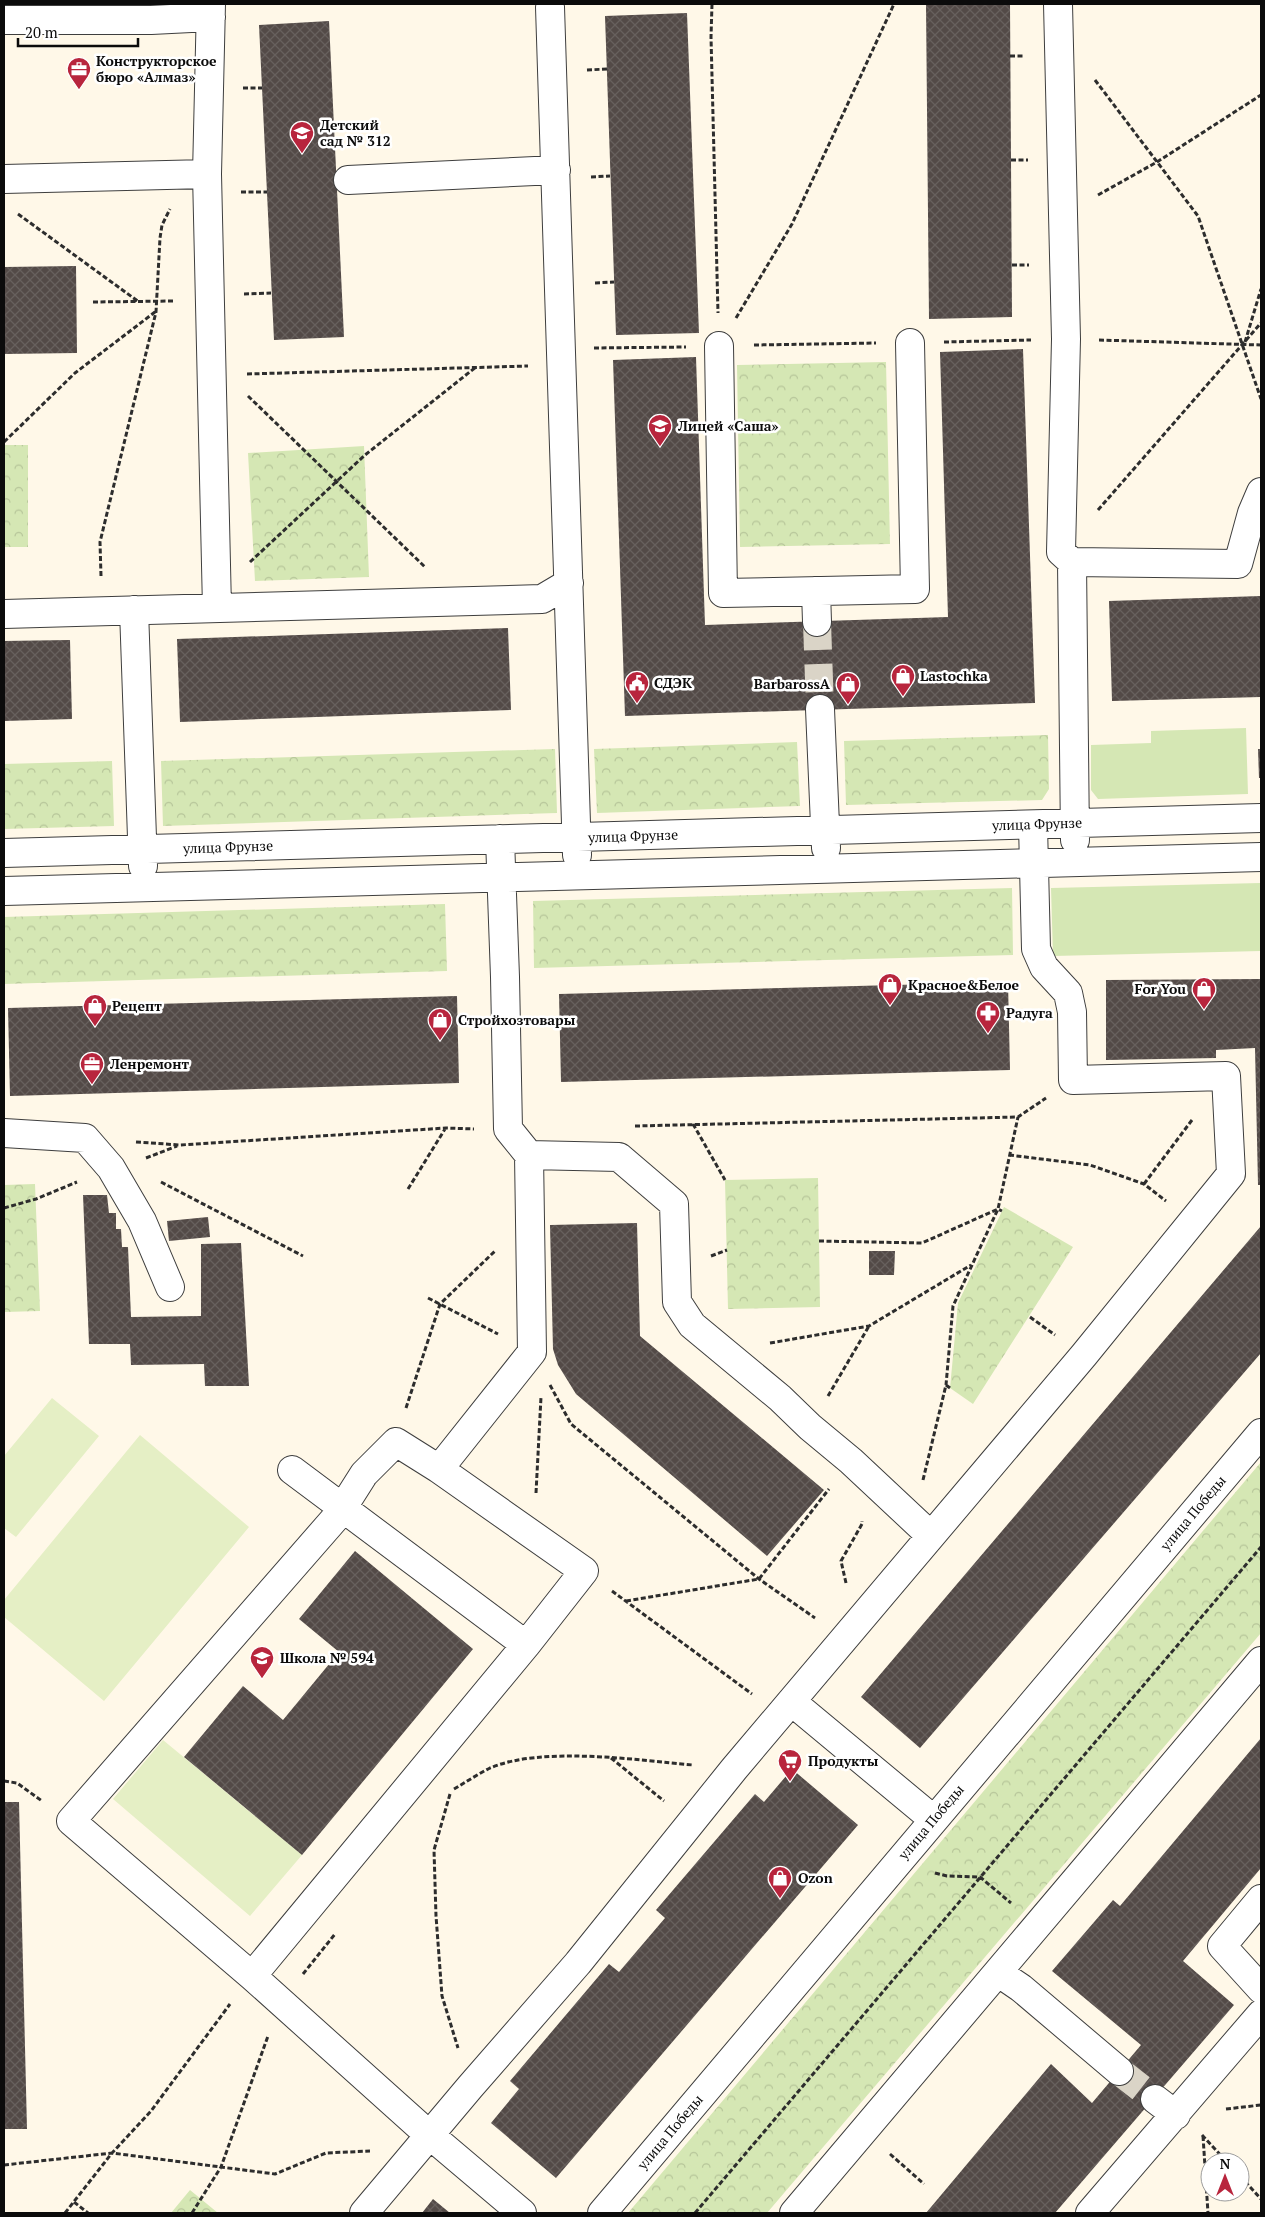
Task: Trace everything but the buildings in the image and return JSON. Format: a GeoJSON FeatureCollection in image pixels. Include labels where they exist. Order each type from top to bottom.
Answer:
{"type":"FeatureCollection","features":[{"type":"Feature","properties":{"kind":"street"},"geometry":{"type":"LineString","coordinates":[[1058,4],[1066,339],[1066,557],[1076,862]]}},
{"type":"Feature","properties":{"kind":"street"},"geometry":{"type":"LineString","coordinates":[[550,7],[577,876]]}},
{"type":"Feature","properties":{"kind":"street"},"geometry":{"type":"LineString","coordinates":[[4,20],[151,20],[211,10],[194,174],[219,368],[216,608]]}},
{"type":"Feature","properties":{"kind":"street"},"geometry":{"type":"LineString","coordinates":[[348,180],[556,170]]}},
{"type":"Feature","properties":{"kind":"street"},"geometry":{"type":"LineString","coordinates":[[4,179],[194,174]]}},
{"type":"Feature","properties":{"kind":"street"},"geometry":{"type":"LineString","coordinates":[[719,346],[723,593],[915,589],[910,343]]}},
{"type":"Feature","properties":{"kind":"street"},"geometry":{"type":"LineString","coordinates":[[1066,557],[1238,564],[1252,513],[1261,492]]}},
{"type":"Feature","properties":{"kind":"street"},"geometry":{"type":"LineString","coordinates":[[4,614],[542,599],[569,583]]}},
{"type":"Feature","properties":{"kind":"street"},"geometry":{"type":"LineString","coordinates":[[816,591],[817,622]]}},
{"type":"Feature","properties":{"kind":"street"},"geometry":{"type":"LineString","coordinates":[[134,610],[143,888]]}},
{"type":"Feature","properties":{"kind":"street"},"geometry":{"type":"LineString","coordinates":[[820,710],[826,869]]}},
{"type":"Feature","properties":{"kind":"street","name":"улица Фрунзе"},"geometry":{"type":"LineString","coordinates":[[4,853],[1261,818]]}},
{"type":"Feature","properties":{"kind":"street"},"geometry":{"type":"LineString","coordinates":[[364,2213],[470,2087],[578,1964],[734,1769],[850,1631],[922,1529],[1084,1355],[1231,1174],[1226,1076],[1073,1080],[1072,1012],[1068,993],[1044,967],[1036,949],[1033,825]]}},
{"type":"Feature","properties":{"kind":"street"},"geometry":{"type":"LineString","coordinates":[[440,1469],[538,1362],[530,1218],[529,1155],[508,1130],[500,839]]}},
{"type":"Feature","properties":{"kind":"street"},"geometry":{"type":"LineString","coordinates":[[4,892],[1261,857]]}},
{"type":"Feature","properties":{"kind":"street"},"geometry":{"type":"LineString","coordinates":[[4,1133],[85,1138],[116,1176],[142,1221],[170,1286]]}},
{"type":"Feature","properties":{"kind":"street"},"geometry":{"type":"LineString","coordinates":[[529,1155],[619,1157],[674,1204],[677,1302],[692,1325],[780,1398],[810,1427],[851,1461],[922,1529]]}},
{"type":"Feature","properties":{"kind":"street","name":"улица Победы"},"geometry":{"type":"LineString","coordinates":[[602,2213],[1261,1433]]}},
{"type":"Feature","properties":{"kind":"street"},"geometry":{"type":"LineString","coordinates":[[252,1976],[526,1645],[584,1571],[440,1469],[396,1442],[364,1474],[342,1509],[71,1821],[252,1976],[430,2135],[522,2213]]}},
{"type":"Feature","properties":{"kind":"street"},"geometry":{"type":"LineString","coordinates":[[292,1470],[526,1645]]}},
{"type":"Feature","properties":{"kind":"street"},"geometry":{"type":"LineString","coordinates":[[794,2213],[1261,1661]]}},
{"type":"Feature","properties":{"kind":"street"},"geometry":{"type":"LineString","coordinates":[[786,1709],[934,1820]]}},
{"type":"Feature","properties":{"kind":"street"},"geometry":{"type":"LineString","coordinates":[[1261,1899],[1222,1946],[1261,1989]]}},
{"type":"Feature","properties":{"kind":"street"},"geometry":{"type":"LineString","coordinates":[[999,1973],[1021,1988],[1119,2071]]}},
{"type":"Feature","properties":{"kind":"street"},"geometry":{"type":"LineString","coordinates":[[1090,2213],[1261,2014]]}},
{"type":"Feature","properties":{"kind":"street"},"geometry":{"type":"LineString","coordinates":[[1154,2099],[1176,2115]]}},
{"type":"Feature","properties":{"kind":"path"},"geometry":{"type":"LineString","coordinates":[[712,4],[711,37],[719,346]]}},
{"type":"Feature","properties":{"kind":"path"},"geometry":{"type":"LineString","coordinates":[[719,346],[792,224],[894,4]]}},
{"type":"Feature","properties":{"kind":"path"},"geometry":{"type":"LineString","coordinates":[[1094,78],[1198,216],[1244,345],[1261,399]]}},
{"type":"Feature","properties":{"kind":"path"},"geometry":{"type":"LineString","coordinates":[[1063,216],[1157,162],[1261,95]]}},
{"type":"Feature","properties":{"kind":"path"},"geometry":{"type":"LineString","coordinates":[[102,612],[100,542],[156,312],[162,225],[172,206],[194,174]]}},
{"type":"Feature","properties":{"kind":"path"},"geometry":{"type":"LineString","coordinates":[[11,209],[139,302]]}},
{"type":"Feature","properties":{"kind":"path"},"geometry":{"type":"LineString","coordinates":[[1244,345],[1261,289]]}},
{"type":"Feature","properties":{"kind":"path"},"geometry":{"type":"LineString","coordinates":[[93,302],[157,302],[211,299]]}},
{"type":"Feature","properties":{"kind":"path"},"geometry":{"type":"LineString","coordinates":[[4,442],[75,373],[156,312]]}},
{"type":"Feature","properties":{"kind":"path"},"geometry":{"type":"LineString","coordinates":[[1066,557],[1261,323]]}},
{"type":"Feature","properties":{"kind":"path"},"geometry":{"type":"LineString","coordinates":[[219,368],[476,367],[562,357],[719,346],[1066,339],[1261,345]]}},
{"type":"Feature","properties":{"kind":"path"},"geometry":{"type":"LineString","coordinates":[[254,558],[365,454],[476,367]]}},
{"type":"Feature","properties":{"kind":"path"},"geometry":{"type":"LineString","coordinates":[[219,368],[459,601]]}},
{"type":"Feature","properties":{"kind":"path"},"geometry":{"type":"LineString","coordinates":[[1144,1184],[1226,1076]]}},
{"type":"Feature","properties":{"kind":"path"},"geometry":{"type":"LineString","coordinates":[[922,1529],[946,1385],[953,1306],[971,1265],[1000,1210],[1009,1155],[1018,1117]]}},
{"type":"Feature","properties":{"kind":"path"},"geometry":{"type":"LineString","coordinates":[[693,1124],[725,1180]]}},
{"type":"Feature","properties":{"kind":"path"},"geometry":{"type":"LineString","coordinates":[[408,1189],[446,1128]]}},
{"type":"Feature","properties":{"kind":"path"},"geometry":{"type":"LineString","coordinates":[[1009,1155],[1090,1165],[1144,1184],[1192,1221]]}},
{"type":"Feature","properties":{"kind":"path"},"geometry":{"type":"LineString","coordinates":[[152,1178],[302,1256]]}},
{"type":"Feature","properties":{"kind":"path"},"geometry":{"type":"LineString","coordinates":[[819,1241],[922,1243],[1000,1210]]}},
{"type":"Feature","properties":{"kind":"path"},"geometry":{"type":"LineString","coordinates":[[394,1444],[440,1304],[530,1218]]}},
{"type":"Feature","properties":{"kind":"path"},"geometry":{"type":"LineString","coordinates":[[723,1351],[869,1326],[971,1265]]}},
{"type":"Feature","properties":{"kind":"path"},"geometry":{"type":"LineString","coordinates":[[428,1298],[538,1362],[571,1424],[759,1579],[850,1631]]}},
{"type":"Feature","properties":{"kind":"path"},"geometry":{"type":"LineString","coordinates":[[810,1427],[869,1326]]}},
{"type":"Feature","properties":{"kind":"path"},"geometry":{"type":"LineString","coordinates":[[533,1534],[538,1362]]}},
{"type":"Feature","properties":{"kind":"path"},"geometry":{"type":"LineString","coordinates":[[946,1385],[950,1388]]}},
{"type":"Feature","properties":{"kind":"path"},"geometry":{"type":"LineString","coordinates":[[626,1601],[759,1579],[851,1461]]}},
{"type":"Feature","properties":{"kind":"path"},"geometry":{"type":"LineString","coordinates":[[850,1631],[840,1562],[862,1524],[861,1515]]}},
{"type":"Feature","properties":{"kind":"path"},"geometry":{"type":"LineString","coordinates":[[695,2213],[1261,1546]]}},
{"type":"Feature","properties":{"kind":"path"},"geometry":{"type":"LineString","coordinates":[[584,1571],[786,1709]]}},
{"type":"Feature","properties":{"kind":"path"},"geometry":{"type":"LineString","coordinates":[[470,2087],[442,1996],[436,1916],[434,1850],[451,1791],[491,1768],[530,1758],[575,1756],[734,1769]]}},
{"type":"Feature","properties":{"kind":"path"},"geometry":{"type":"LineString","coordinates":[[610,1758],[692,1823]]}},
{"type":"Feature","properties":{"kind":"path"},"geometry":{"type":"LineString","coordinates":[[4,1781],[17,1783],[71,1821]]}},
{"type":"Feature","properties":{"kind":"path"},"geometry":{"type":"LineString","coordinates":[[932,1872],[947,1876],[980,1877],[1006,1900]]}},
{"type":"Feature","properties":{"kind":"path"},"geometry":{"type":"LineString","coordinates":[[65,2213],[112,2153],[151,2111],[252,1976]]}},
{"type":"Feature","properties":{"kind":"path"},"geometry":{"type":"LineString","coordinates":[[192,2213],[220,2167],[280,2002]]}},
{"type":"Feature","properties":{"kind":"path"},"geometry":{"type":"LineString","coordinates":[[1203,2135],[1208,2213]]}},
{"type":"Feature","properties":{"kind":"path"},"geometry":{"type":"LineString","coordinates":[[885,2150],[924,2184]]}},
{"type":"Feature","properties":{"kind":"path"},"geometry":{"type":"LineString","coordinates":[[4,2165],[112,2153],[276,2174],[326,2153],[373,2151]]}},
{"type":"Feature","properties":{"kind":"path"},"geometry":{"type":"LineString","coordinates":[[1250,2187],[1261,2199]]}},
{"type":"Feature","properties":{"kind":"path"},"geometry":{"type":"LineString","coordinates":[[74,2202],[88,2213]]}},
{"type":"Feature","properties":{"kind":"green space"},"geometry":{"type":"Polygon","coordinates":[[[886,362],[890,544],[740,547],[737,365],[886,362]]]}},
{"type":"Feature","properties":{"kind":"green space"},"geometry":{"type":"Polygon","coordinates":[[[4,445],[28,445],[28,547],[4,547],[4,445]]]}},
{"type":"Feature","properties":{"kind":"green space"},"geometry":{"type":"Polygon","coordinates":[[[364,446],[369,577],[255,581],[248,453],[364,446]]]}},
{"type":"Feature","properties":{"kind":"green space"},"geometry":{"type":"Polygon","coordinates":[[[1246,728],[1248,794],[1098,799],[1091,790],[1091,745],[1151,743],[1151,731],[1246,728]]]}},
{"type":"Feature","properties":{"kind":"green space"},"geometry":{"type":"Polygon","coordinates":[[[1048,735],[1049,789],[1042,800],[846,805],[844,741],[1048,735]]]}},
{"type":"Feature","properties":{"kind":"green space"},"geometry":{"type":"Polygon","coordinates":[[[797,742],[800,806],[597,813],[594,749],[797,742]]]}},
{"type":"Feature","properties":{"kind":"green space"},"geometry":{"type":"Polygon","coordinates":[[[555,749],[557,813],[163,826],[161,761],[555,749]]]}},
{"type":"Feature","properties":{"kind":"green space"},"geometry":{"type":"Polygon","coordinates":[[[112,761],[114,826],[4,829],[4,764],[112,761]]]}},
{"type":"Feature","properties":{"kind":"green space"},"geometry":{"type":"Polygon","coordinates":[[[1261,883],[1261,951],[1053,956],[1051,888],[1261,883]]]}},
{"type":"Feature","properties":{"kind":"green space"},"geometry":{"type":"Polygon","coordinates":[[[1012,888],[1013,955],[534,968],[533,901],[1012,888]]]}},
{"type":"Feature","properties":{"kind":"green space"},"geometry":{"type":"Polygon","coordinates":[[[445,904],[447,971],[4,984],[4,917],[445,904]]]}},
{"type":"Feature","properties":{"kind":"green space"},"geometry":{"type":"Polygon","coordinates":[[[818,1178],[820,1307],[728,1309],[725,1180],[818,1178]]]}},
{"type":"Feature","properties":{"kind":"green space"},"geometry":{"type":"Polygon","coordinates":[[[35,1184],[40,1311],[4,1312],[4,1185],[35,1184]]]}},
{"type":"Feature","properties":{"kind":"green space"},"geometry":{"type":"Polygon","coordinates":[[[1004,1207],[1073,1247],[973,1404],[950,1388],[958,1303],[1004,1207]]]}},
{"type":"Feature","properties":{"kind":"green space"},"geometry":{"type":"Polygon","coordinates":[[[52,1398],[99,1436],[16,1537],[4,1528],[4,1456],[52,1398]]]}},
{"type":"Feature","properties":{"kind":"green space"},"geometry":{"type":"Polygon","coordinates":[[[140,1435],[249,1527],[104,1701],[4,1617],[4,1600],[140,1435]]]}},
{"type":"Feature","properties":{"kind":"green space"},"geometry":{"type":"Polygon","coordinates":[[[1261,1462],[1261,1633],[767,2213],[628,2213],[1261,1462]]]}},
{"type":"Feature","properties":{"kind":"green space"},"geometry":{"type":"Polygon","coordinates":[[[163,1740],[302,1855],[250,1916],[113,1799],[163,1740]]]}},
{"type":"Feature","properties":{"kind":"green space"},"geometry":{"type":"Polygon","coordinates":[[[190,2190],[218,2213],[171,2213],[190,2190]]]}},
{"type":"Feature","properties":{"kind":"tunnel"},"geometry":{"type":"LineString","coordinates":[[817,622],[820,709]]}},
{"type":"Feature","properties":{"kind":"tunnel"},"geometry":{"type":"LineString","coordinates":[[1119,2071],[1155,2099]]}},
{"type":"Feature","properties":{"kind":"place","name":"Конструкторское бюро «Алмаз»"},"geometry":{"type":"Point","coordinates":[79,90]}},
{"type":"Feature","properties":{"kind":"place","name":"Детский сад № 312"},"geometry":{"type":"Point","coordinates":[302,154]}},
{"type":"Feature","properties":{"kind":"place","name":"Лицей «Саша»"},"geometry":{"type":"Point","coordinates":[660,447]}},
{"type":"Feature","properties":{"kind":"place","name":"Lastochka"},"geometry":{"type":"Point","coordinates":[903,697]}},
{"type":"Feature","properties":{"kind":"place","name":"СДЭК"},"geometry":{"type":"Point","coordinates":[637,704]}},
{"type":"Feature","properties":{"kind":"place","name":"BarbarossA"},"geometry":{"type":"Point","coordinates":[848,705]}},
{"type":"Feature","properties":{"kind":"place","name":"Красное&Белое"},"geometry":{"type":"Point","coordinates":[890,1006]}},
{"type":"Feature","properties":{"kind":"place","name":"For You"},"geometry":{"type":"Point","coordinates":[1204,1010]}},
{"type":"Feature","properties":{"kind":"place","name":"Рецепт"},"geometry":{"type":"Point","coordinates":[95,1027]}},
{"type":"Feature","properties":{"kind":"place","name":"Радуга"},"geometry":{"type":"Point","coordinates":[988,1034]}},
{"type":"Feature","properties":{"kind":"place","name":"Стройхозтовары"},"geometry":{"type":"Point","coordinates":[440,1041]}},
{"type":"Feature","properties":{"kind":"place","name":"Ленремонт"},"geometry":{"type":"Point","coordinates":[92,1085]}},
{"type":"Feature","properties":{"kind":"place","name":"Школа № 594"},"geometry":{"type":"Point","coordinates":[262,1679]}},
{"type":"Feature","properties":{"kind":"place","name":"Продукты"},"geometry":{"type":"Point","coordinates":[790,1782]}},
{"type":"Feature","properties":{"kind":"place","name":"Ozon"},"geometry":{"type":"Point","coordinates":[780,1899]}}]}
